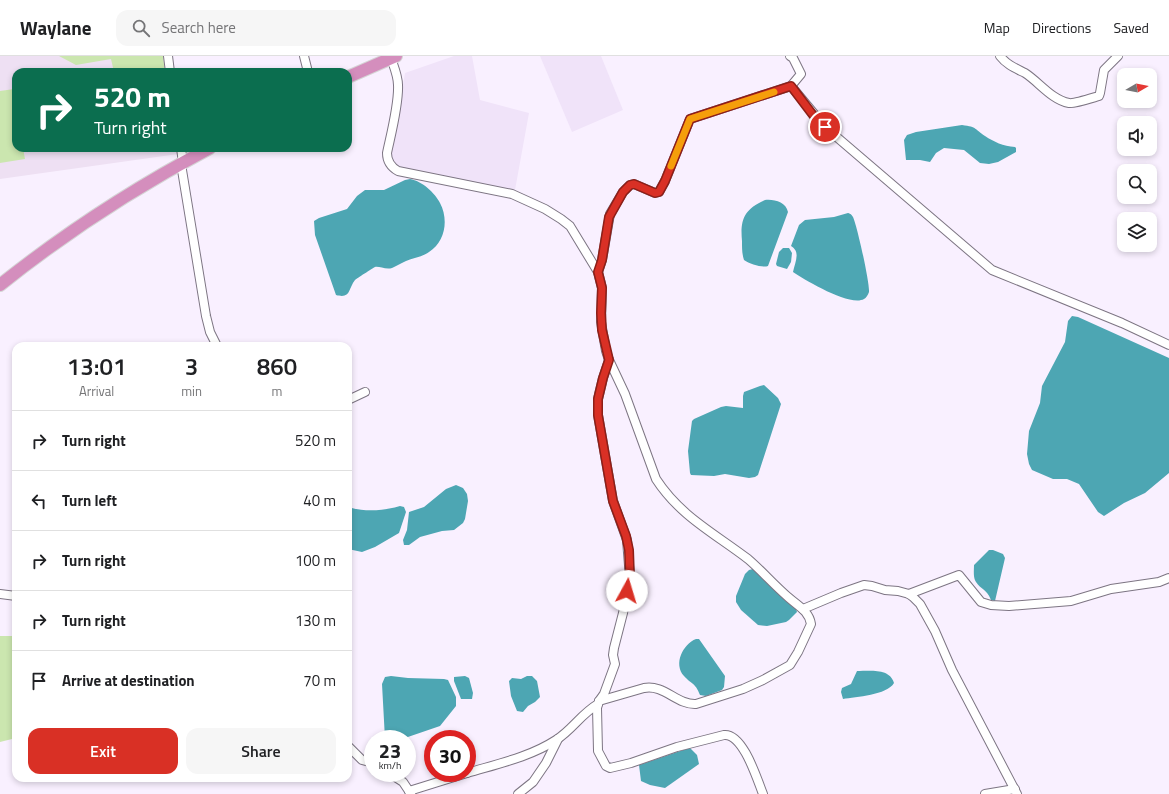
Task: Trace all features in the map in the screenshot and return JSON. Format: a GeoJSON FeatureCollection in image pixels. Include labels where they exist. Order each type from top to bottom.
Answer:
{"type":"FeatureCollection","features":[{"type":"Feature","properties":{"kind":"highway"},"geometry":{"type":"LineString","coordinates":[[352,75],[394,57]]}},
{"type":"Feature","properties":{"kind":"highway"},"geometry":{"type":"LineString","coordinates":[[0,285],[43,252],[82,225],[182,163],[203,152]]}},
{"type":"Feature","properties":{"kind":"street"},"geometry":{"type":"LineString","coordinates":[[168,56],[170,68]]}},
{"type":"Feature","properties":{"kind":"street"},"geometry":{"type":"LineString","coordinates":[[304,56],[307,68]]}},
{"type":"Feature","properties":{"kind":"street"},"geometry":{"type":"LineString","coordinates":[[598,272],[602,260],[608,221],[613,208],[623,192],[631,184],[634,184],[655,193],[659,192],[665,181],[690,119],[791,86],[802,74],[793,58],[790,56]]}},
{"type":"Feature","properties":{"kind":"street"},"geometry":{"type":"LineString","coordinates":[[1000,56],[1007,64],[1025,73],[1057,98],[1067,103],[1073,103],[1099,95],[1104,70],[1118,56]]}},
{"type":"Feature","properties":{"kind":"street"},"geometry":{"type":"LineString","coordinates":[[394,57],[398,85],[387,153],[388,159],[393,167],[398,171],[512,194],[534,203],[561,218],[570,226],[598,272],[602,288],[602,330],[609,360],[625,394],[652,472],[664,490],[690,517],[748,560],[803,609],[810,618],[811,624],[792,662],[763,680],[743,689],[696,704],[688,704],[658,688],[644,688],[599,703],[588,710],[558,739],[533,752],[476,770]]}},
{"type":"Feature","properties":{"kind":"street"},"geometry":{"type":"LineString","coordinates":[[791,86],[813,115],[825,127],[992,270],[1122,323],[1169,345]]}},
{"type":"Feature","properties":{"kind":"street"},"geometry":{"type":"LineString","coordinates":[[181,152],[206,316],[210,332],[215,342]]}},
{"type":"Feature","properties":{"kind":"street"},"geometry":{"type":"LineString","coordinates":[[609,360],[598,399],[598,415],[613,501],[627,540],[630,578],[614,648],[615,664],[604,694],[599,703],[596,715],[598,751],[608,767],[631,763],[689,744],[729,735],[734,737],[745,752],[763,794]]}},
{"type":"Feature","properties":{"kind":"street"},"geometry":{"type":"LineString","coordinates":[[352,398],[364,392]]}},
{"type":"Feature","properties":{"kind":"street"},"geometry":{"type":"LineString","coordinates":[[909,594],[959,575],[981,602],[991,605],[1009,606],[1072,601],[1111,589],[1159,582],[1169,578]]}},
{"type":"Feature","properties":{"kind":"street"},"geometry":{"type":"LineString","coordinates":[[803,609],[864,585],[909,594],[920,604],[935,631],[952,670],[1017,793],[985,794]]}},
{"type":"Feature","properties":{"kind":"street"},"geometry":{"type":"LineString","coordinates":[[0,594],[12,596]]}},
{"type":"Feature","properties":{"kind":"street"},"geometry":{"type":"LineString","coordinates":[[518,794],[533,782],[546,763],[558,739]]}},
{"type":"Feature","properties":{"kind":"street"},"geometry":{"type":"LineString","coordinates":[[352,750],[364,761]]}},
{"type":"Feature","properties":{"kind":"street"},"geometry":{"type":"LineString","coordinates":[[403,782],[410,793],[441,782]]}},
{"type":"Feature","properties":{"kind":"shaded area"},"geometry":{"type":"Polygon","coordinates":[[[0,56],[165,56],[166,68],[12,68],[12,152],[178,152],[178,154],[0,179],[0,56]]]}},
{"type":"Feature","properties":{"kind":"shaded area"},"geometry":{"type":"Polygon","coordinates":[[[454,56],[472,56],[480,100],[529,113],[515,190],[396,168],[390,159],[405,73],[454,56]]]}},
{"type":"Feature","properties":{"kind":"shaded area"},"geometry":{"type":"Polygon","coordinates":[[[540,56],[601,56],[623,110],[572,132],[540,56]]]}},
{"type":"Feature","properties":{"kind":"green space"},"geometry":{"type":"Polygon","coordinates":[[[59,56],[163,56],[164,68],[113,68],[111,59],[76,65],[59,56]]]}},
{"type":"Feature","properties":{"kind":"green space"},"geometry":{"type":"Polygon","coordinates":[[[12,89],[12,152],[24,152],[25,159],[0,163],[0,91],[12,89]]]}},
{"type":"Feature","properties":{"kind":"green space"},"geometry":{"type":"Polygon","coordinates":[[[0,636],[12,636],[12,739],[0,742],[0,636]]]}},
{"type":"Feature","properties":{"kind":"water"},"geometry":{"type":"Polygon","coordinates":[[[962,125],[973,128],[999,143],[1015,147],[1016,152],[998,162],[989,164],[980,163],[964,150],[944,148],[936,153],[930,162],[906,160],[904,140],[907,135],[916,132],[962,125]]]}},
{"type":"Feature","properties":{"kind":"water"},"geometry":{"type":"Polygon","coordinates":[[[410,179],[419,182],[428,188],[440,203],[443,210],[445,223],[439,243],[426,254],[392,268],[387,269],[375,267],[355,280],[347,294],[344,296],[336,295],[315,235],[314,221],[347,209],[357,196],[365,190],[384,190],[410,179]]]}},
{"type":"Feature","properties":{"kind":"water"},"geometry":{"type":"Polygon","coordinates":[[[765,200],[779,202],[785,206],[788,212],[768,266],[753,264],[744,260],[742,251],[742,227],[745,216],[752,207],[765,200]]]}},
{"type":"Feature","properties":{"kind":"water"},"geometry":{"type":"Polygon","coordinates":[[[848,213],[852,215],[855,222],[863,254],[869,287],[869,292],[864,299],[849,299],[828,292],[793,272],[797,254],[791,246],[799,225],[805,220],[834,217],[848,213]]]}},
{"type":"Feature","properties":{"kind":"water"},"geometry":{"type":"Polygon","coordinates":[[[783,248],[789,248],[792,253],[791,262],[787,269],[777,266],[776,264],[779,252],[783,248]]]}},
{"type":"Feature","properties":{"kind":"water"},"geometry":{"type":"Polygon","coordinates":[[[1072,316],[1078,317],[1169,358],[1169,473],[1145,493],[1124,503],[1104,516],[1098,512],[1079,484],[1067,479],[1053,479],[1032,470],[1027,454],[1029,431],[1040,403],[1042,386],[1065,342],[1068,321],[1072,316]]]}},
{"type":"Feature","properties":{"kind":"water"},"geometry":{"type":"Polygon","coordinates":[[[764,385],[778,398],[781,404],[758,475],[749,478],[725,474],[714,476],[691,475],[688,451],[692,421],[721,407],[726,406],[743,408],[744,392],[764,385]]]}},
{"type":"Feature","properties":{"kind":"water"},"geometry":{"type":"Polygon","coordinates":[[[456,485],[463,488],[467,494],[468,501],[463,523],[454,530],[442,531],[420,537],[409,545],[404,545],[403,540],[407,530],[409,512],[424,507],[446,489],[456,485]]]}},
{"type":"Feature","properties":{"kind":"water"},"geometry":{"type":"Polygon","coordinates":[[[400,506],[404,507],[406,512],[399,533],[375,547],[362,552],[352,550],[352,508],[360,510],[387,509],[400,506]]]}},
{"type":"Feature","properties":{"kind":"water"},"geometry":{"type":"Polygon","coordinates":[[[989,550],[1003,554],[1005,558],[995,601],[991,600],[987,593],[978,585],[974,576],[974,565],[989,550]]]}},
{"type":"Feature","properties":{"kind":"water"},"geometry":{"type":"Polygon","coordinates":[[[753,569],[796,609],[797,612],[786,622],[767,626],[758,625],[741,610],[736,602],[736,596],[745,574],[749,570],[753,569]]]}},
{"type":"Feature","properties":{"kind":"water"},"geometry":{"type":"Polygon","coordinates":[[[696,639],[699,639],[725,676],[724,687],[722,690],[706,696],[700,695],[695,686],[684,676],[679,666],[681,655],[687,645],[696,639]]]}},
{"type":"Feature","properties":{"kind":"water"},"geometry":{"type":"Polygon","coordinates":[[[857,671],[879,671],[892,678],[894,683],[890,687],[878,693],[843,699],[841,692],[842,688],[851,684],[857,671]]]}},
{"type":"Feature","properties":{"kind":"water"},"geometry":{"type":"Polygon","coordinates":[[[391,676],[448,680],[456,697],[456,706],[440,726],[424,730],[424,731],[416,734],[416,730],[385,730],[382,684],[385,677],[391,676]]]}},
{"type":"Feature","properties":{"kind":"water"},"geometry":{"type":"Polygon","coordinates":[[[465,676],[469,678],[473,693],[472,699],[461,699],[454,681],[454,677],[465,676]]]}},
{"type":"Feature","properties":{"kind":"water"},"geometry":{"type":"Polygon","coordinates":[[[527,676],[532,676],[537,681],[540,697],[523,712],[517,711],[511,696],[509,681],[512,678],[521,679],[527,676]]]}},
{"type":"Feature","properties":{"kind":"water"},"geometry":{"type":"Polygon","coordinates":[[[690,748],[697,755],[699,764],[665,788],[650,785],[641,781],[639,765],[690,748]]]}},
{"type":"Feature","properties":{"kind":"slow traffic"},"geometry":{"type":"LineString","coordinates":[[671,166],[690,119],[774,92]]}},
{"type":"Feature","properties":{"kind":"route"},"geometry":{"type":"LineString","coordinates":[[627,591],[630,578],[629,550],[626,536],[613,501],[598,422],[598,399],[609,360],[602,330],[602,288],[598,272],[602,260],[610,214],[623,192],[631,184],[655,193],[659,192],[665,181],[690,119],[791,86],[813,115],[825,127]]}}]}
